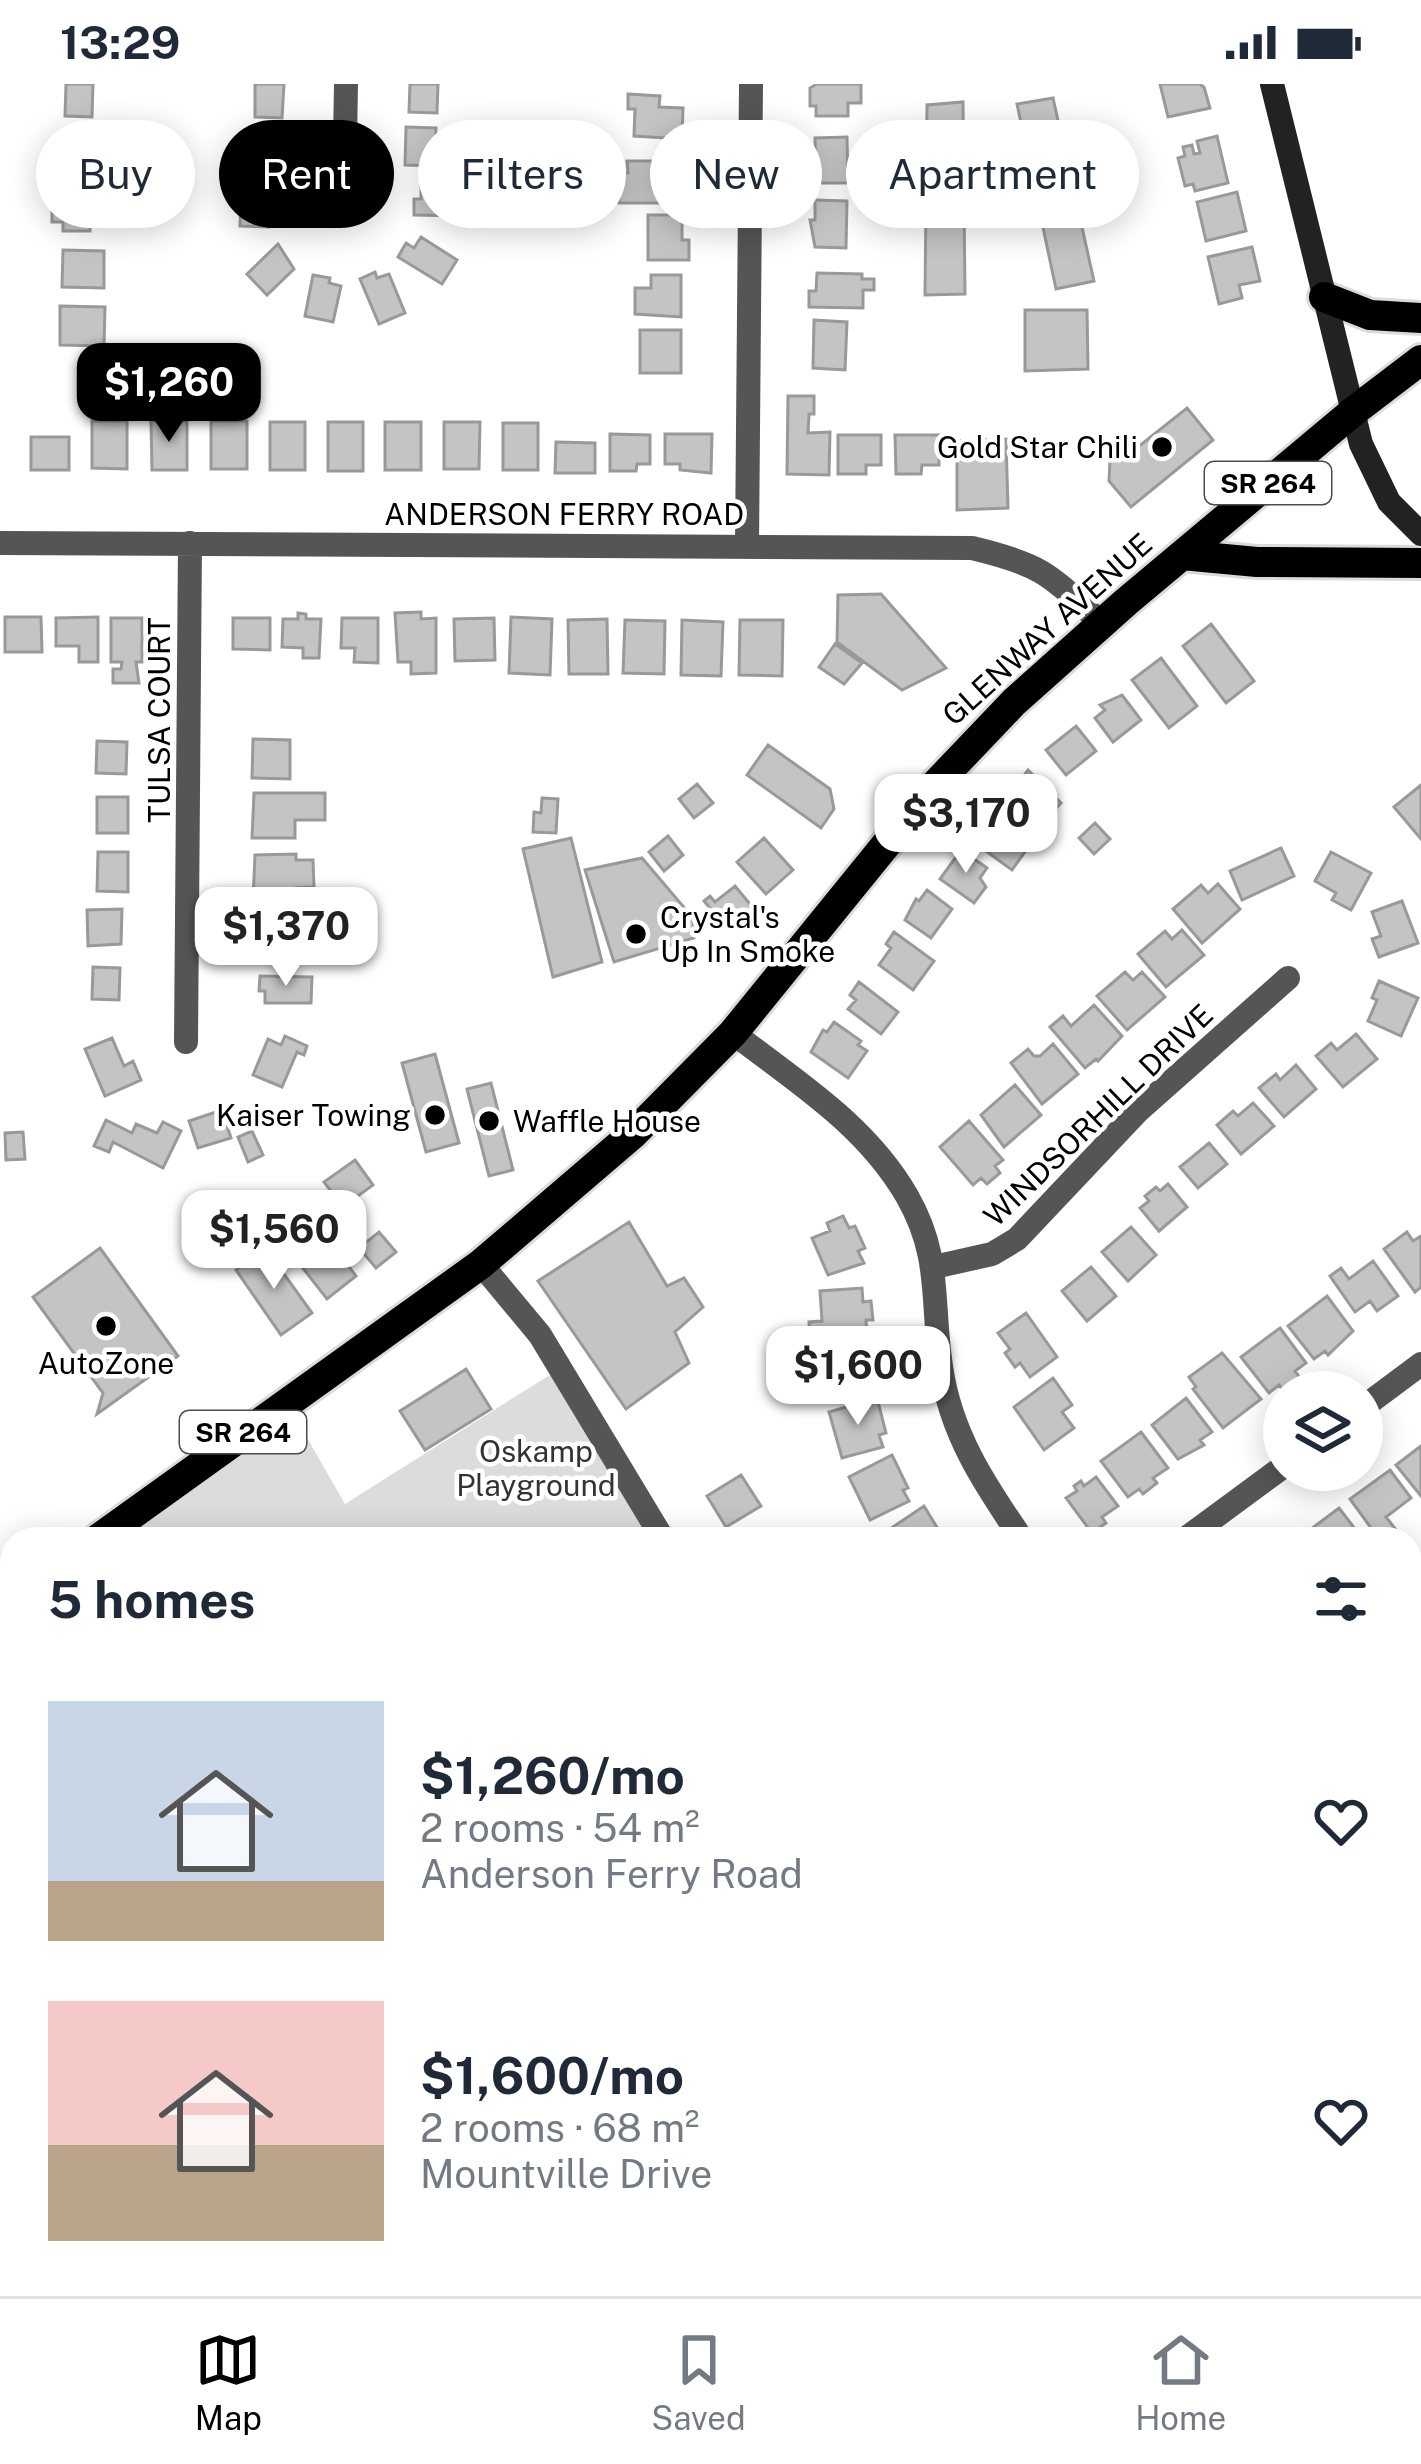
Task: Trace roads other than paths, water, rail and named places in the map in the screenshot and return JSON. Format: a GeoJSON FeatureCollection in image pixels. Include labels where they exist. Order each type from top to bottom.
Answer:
{"type":"FeatureCollection","features":[{"type":"Feature","properties":{"kind":"main road"},"geometry":{"type":"LineString","coordinates":[[1324,297],[1370,315],[1421,318]]}},
{"type":"Feature","properties":{"kind":"main road","name":"GLENWAY AVENUE"},"geometry":{"type":"LineString","coordinates":[[115,1527],[482,1264],[645,1123],[734,1033],[932,788],[1014,702],[1354,411],[1421,360]]}},
{"type":"Feature","properties":{"kind":"main road"},"geometry":{"type":"LineString","coordinates":[[1183,555],[1257,562],[1421,563]]}},
{"type":"Feature","properties":{"kind":"street"},"geometry":{"type":"LineString","coordinates":[[345,120],[346,84]]}},
{"type":"Feature","properties":{"kind":"street"},"geometry":{"type":"LineString","coordinates":[[747,544],[751,84]]}},
{"type":"Feature","properties":{"kind":"street"},"geometry":{"type":"LineString","coordinates":[[1272,84],[1361,444],[1389,502],[1421,534]]}},
{"type":"Feature","properties":{"kind":"street","name":"ANDERSON FERRY ROAD"},"geometry":{"type":"LineString","coordinates":[[0,543],[923,545],[989,552],[1030,563],[1052,574],[1102,624]]}},
{"type":"Feature","properties":{"kind":"street","name":"TULSA COURT"},"geometry":{"type":"LineString","coordinates":[[186,1042],[190,543]]}},
{"type":"Feature","properties":{"kind":"street","name":"WINDSORHILL DRIVE"},"geometry":{"type":"LineString","coordinates":[[934,1267],[992,1255],[1017,1239],[1138,1111],[1288,978]]}},
{"type":"Feature","properties":{"kind":"street"},"geometry":{"type":"LineString","coordinates":[[734,1033],[851,1124],[883,1159],[909,1200],[934,1267],[940,1364],[949,1405],[982,1481],[1014,1527]]}},
{"type":"Feature","properties":{"kind":"street"},"geometry":{"type":"LineString","coordinates":[[482,1264],[541,1335],[656,1527]]}},
{"type":"Feature","properties":{"kind":"street"},"geometry":{"type":"LineString","coordinates":[[1383,1392],[1421,1364]]}},
{"type":"Feature","properties":{"kind":"street"},"geometry":{"type":"LineString","coordinates":[[1201,1527],[1263,1481]]}},
{"type":"Feature","properties":{"kind":"place","name":"Gold Star Chili"},"geometry":{"type":"Point","coordinates":[1162,447]}},
{"type":"Feature","properties":{"kind":"place","name":"Crystal's Up In Smoke"},"geometry":{"type":"Point","coordinates":[636,934]}},
{"type":"Feature","properties":{"kind":"place","name":"Kaiser Towing"},"geometry":{"type":"Point","coordinates":[435,1115]}},
{"type":"Feature","properties":{"kind":"place","name":"Waffle House"},"geometry":{"type":"Point","coordinates":[489,1121]}},
{"type":"Feature","properties":{"kind":"place","name":"AutoZone"},"geometry":{"type":"Point","coordinates":[106,1326]}},
{"type":"Feature","properties":{"kind":"park label","name":"Oskamp Playground"},"geometry":{"type":"Point","coordinates":[536,1468]}}]}
